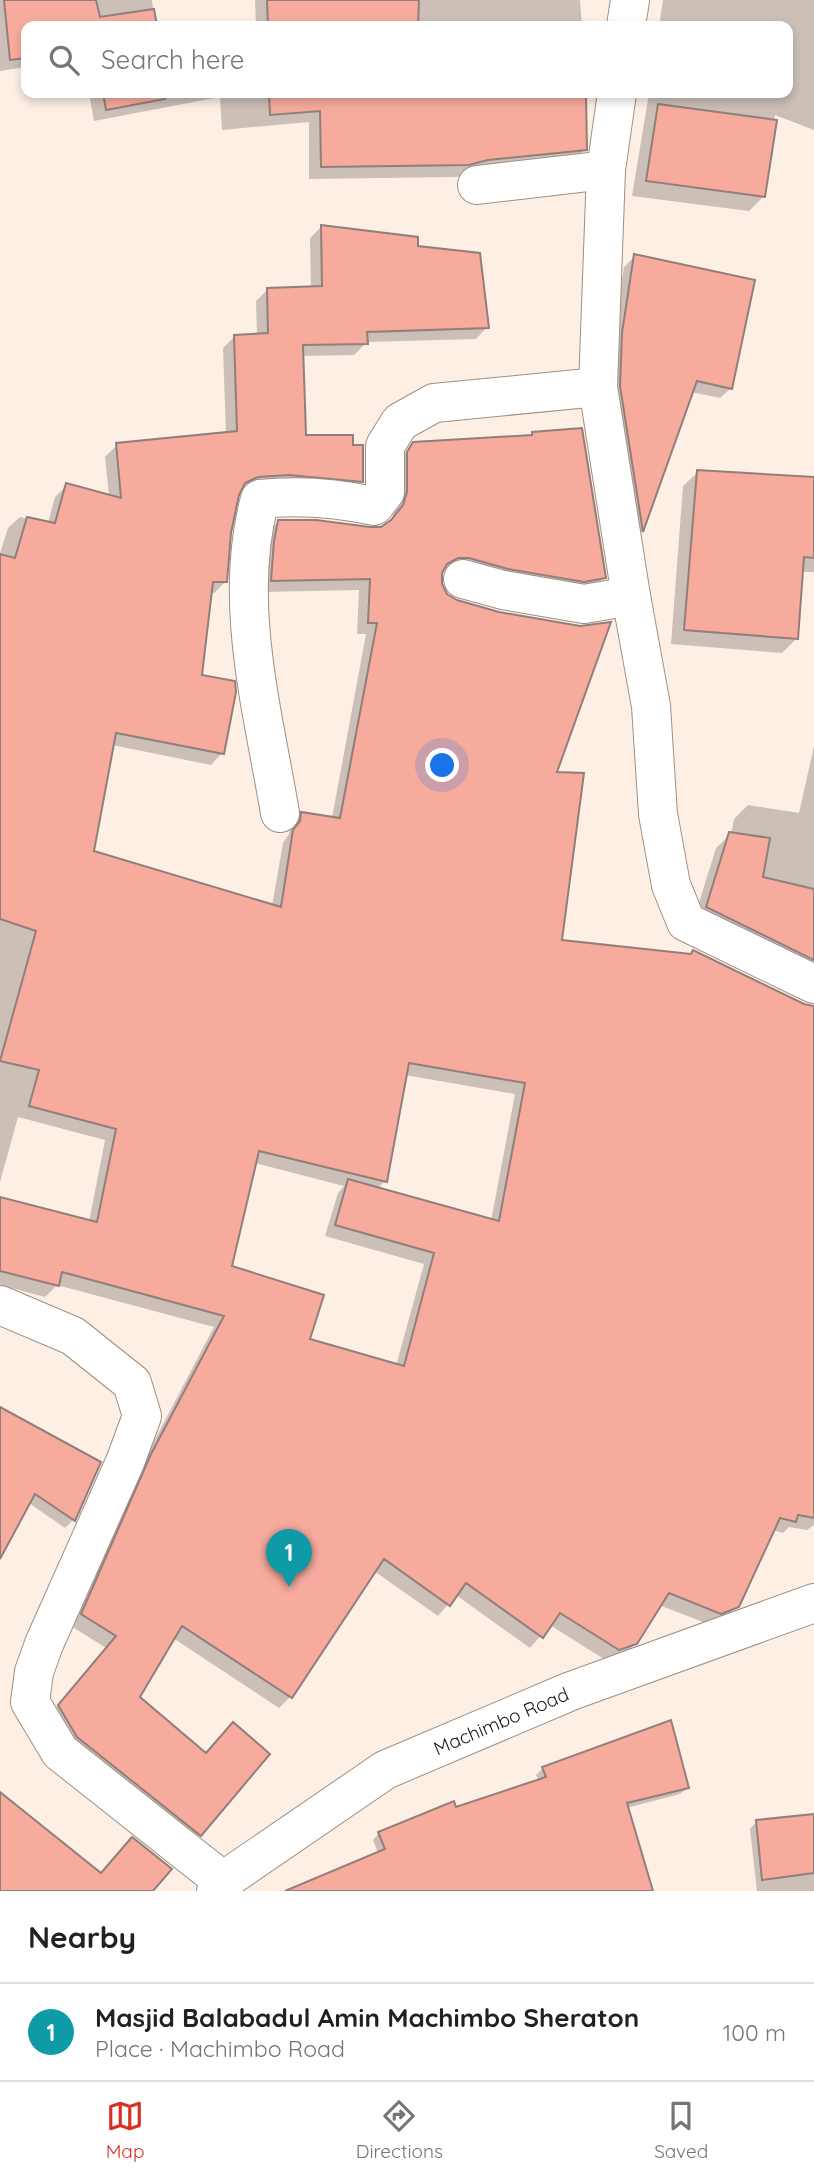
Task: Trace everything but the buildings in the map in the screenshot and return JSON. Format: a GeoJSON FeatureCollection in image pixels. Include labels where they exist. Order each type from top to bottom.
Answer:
{"type":"FeatureCollection","features":[{"type":"Feature","properties":{"kind":"street"},"geometry":{"type":"LineString","coordinates":[[627,21],[630,0]]}},
{"type":"Feature","properties":{"kind":"street"},"geometry":{"type":"LineString","coordinates":[[616,98],[606,170],[598,387],[651,706],[658,814],[671,885],[687,922],[814,984]]}},
{"type":"Feature","properties":{"kind":"street"},"geometry":{"type":"LineString","coordinates":[[477,185],[606,170]]}},
{"type":"Feature","properties":{"kind":"street"},"geometry":{"type":"LineString","coordinates":[[280,813],[249,630],[253,526],[260,499],[286,496],[343,499],[374,506],[385,492],[385,446],[400,422],[434,403],[598,387]]}},
{"type":"Feature","properties":{"kind":"street"},"geometry":{"type":"LineString","coordinates":[[463,579],[503,590],[584,604],[631,596]]}},
{"type":"Feature","properties":{"kind":"street"},"geometry":{"type":"LineString","coordinates":[[0,1305],[73,1336],[132,1382],[142,1416],[125,1462],[44,1644],[34,1672],[30,1702],[60,1752],[219,1886]]}},
{"type":"Feature","properties":{"kind":"street","name":"Machimbo Road"},"geometry":{"type":"LineString","coordinates":[[219,1886],[385,1770],[571,1691],[814,1603]]}},
{"type":"Feature","properties":{"kind":"place","name":"Masjid Balabadul Amin Machimbo Sheraton"},"geometry":{"type":"Point","coordinates":[289,1587]}}]}
